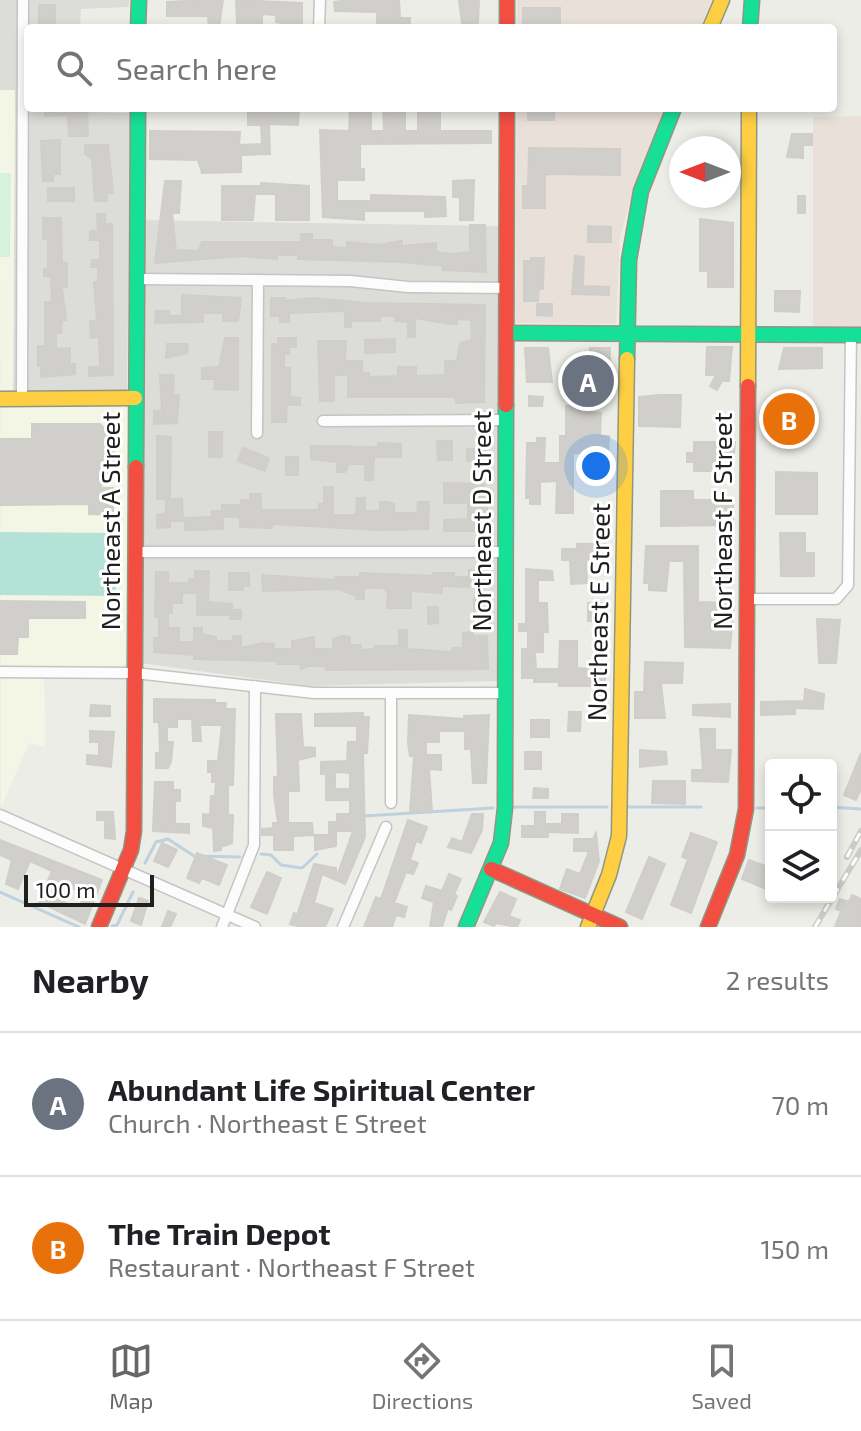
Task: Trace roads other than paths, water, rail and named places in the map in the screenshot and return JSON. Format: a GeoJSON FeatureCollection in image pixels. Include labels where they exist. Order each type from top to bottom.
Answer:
{"type":"FeatureCollection","features":[{"type":"Feature","properties":{"kind":"street"},"geometry":{"type":"LineString","coordinates":[[22,399],[23,0]]}},
{"type":"Feature","properties":{"kind":"street"},"geometry":{"type":"LineString","coordinates":[[138,24],[139,0]]}},
{"type":"Feature","properties":{"kind":"street"},"geometry":{"type":"LineString","coordinates":[[319,24],[320,0]]}},
{"type":"Feature","properties":{"kind":"street"},"geometry":{"type":"LineString","coordinates":[[507,0],[507,24]]}},
{"type":"Feature","properties":{"kind":"street"},"geometry":{"type":"LineString","coordinates":[[712,24],[722,0]]}},
{"type":"Feature","properties":{"kind":"street"},"geometry":{"type":"LineString","coordinates":[[750,24],[752,0]]}},
{"type":"Feature","properties":{"kind":"street","name":"Northeast A Street"},"geometry":{"type":"LineString","coordinates":[[99,927],[124,869],[134,831],[138,112]]}},
{"type":"Feature","properties":{"kind":"street","name":"Northeast D Street"},"geometry":{"type":"LineString","coordinates":[[466,927],[501,843],[505,808],[507,112]]}},
{"type":"Feature","properties":{"kind":"street","name":"Northeast E Street"},"geometry":{"type":"LineString","coordinates":[[590,921],[617,853],[619,836],[629,260],[636,211],[648,165],[672,112]]}},
{"type":"Feature","properties":{"kind":"street","name":"Northeast F Street"},"geometry":{"type":"LineString","coordinates":[[708,927],[744,833],[749,112]]}},
{"type":"Feature","properties":{"kind":"street"},"geometry":{"type":"LineString","coordinates":[[137,279],[507,288]]}},
{"type":"Feature","properties":{"kind":"street"},"geometry":{"type":"LineString","coordinates":[[257,433],[258,280]]}},
{"type":"Feature","properties":{"kind":"street"},"geometry":{"type":"LineString","coordinates":[[507,333],[856,335],[848,585],[836,599],[747,599]]}},
{"type":"Feature","properties":{"kind":"street"},"geometry":{"type":"LineString","coordinates":[[0,399],[135,398]]}},
{"type":"Feature","properties":{"kind":"street"},"geometry":{"type":"LineString","coordinates":[[323,421],[506,420]]}},
{"type":"Feature","properties":{"kind":"street"},"geometry":{"type":"LineString","coordinates":[[134,552],[506,552]]}},
{"type":"Feature","properties":{"kind":"street"},"geometry":{"type":"LineString","coordinates":[[0,672],[135,673],[314,693],[506,693]]}},
{"type":"Feature","properties":{"kind":"street"},"geometry":{"type":"LineString","coordinates":[[222,927],[254,845],[255,686]]}},
{"type":"Feature","properties":{"kind":"street"},"geometry":{"type":"LineString","coordinates":[[391,693],[391,803]]}},
{"type":"Feature","properties":{"kind":"street"},"geometry":{"type":"LineString","coordinates":[[0,815],[255,927]]}},
{"type":"Feature","properties":{"kind":"street"},"geometry":{"type":"LineString","coordinates":[[343,927],[386,827]]}},
{"type":"Feature","properties":{"kind":"street"},"geometry":{"type":"LineString","coordinates":[[491,869],[590,921],[620,927]]}},
{"type":"Feature","properties":{"kind":"waterway"},"geometry":{"type":"LineString","coordinates":[[514,807],[607,807]]}},
{"type":"Feature","properties":{"kind":"waterway"},"geometry":{"type":"LineString","coordinates":[[627,807],[701,807]]}},
{"type":"Feature","properties":{"kind":"waterway"},"geometry":{"type":"LineString","coordinates":[[837,807],[861,809]]}},
{"type":"Feature","properties":{"kind":"waterway"},"geometry":{"type":"LineString","coordinates":[[364,816],[493,808]]}},
{"type":"Feature","properties":{"kind":"waterway"},"geometry":{"type":"LineString","coordinates":[[757,808],[765,808]]}},
{"type":"Feature","properties":{"kind":"waterway"},"geometry":{"type":"LineString","coordinates":[[145,863],[156,842],[168,839],[194,856],[240,857]]}},
{"type":"Feature","properties":{"kind":"waterway"},"geometry":{"type":"LineString","coordinates":[[261,854],[271,855],[281,865],[302,868],[317,854]]}},
{"type":"Feature","properties":{"kind":"waterway"},"geometry":{"type":"LineString","coordinates":[[0,892],[79,927]]}},
{"type":"Feature","properties":{"kind":"waterway"},"geometry":{"type":"LineString","coordinates":[[112,926],[117,925],[133,892]]}},
{"type":"Feature","properties":{"kind":"railway"},"geometry":{"type":"LineString","coordinates":[[847,857],[861,831]]}},
{"type":"Feature","properties":{"kind":"railway"},"geometry":{"type":"LineString","coordinates":[[815,927],[861,850]]}},
{"type":"Feature","properties":{"kind":"place","name":"Abundant Life Spiritual Center"},"geometry":{"type":"Point","coordinates":[588,381]}},
{"type":"Feature","properties":{"kind":"place","name":"The Train Depot"},"geometry":{"type":"Point","coordinates":[789,419]}}]}
